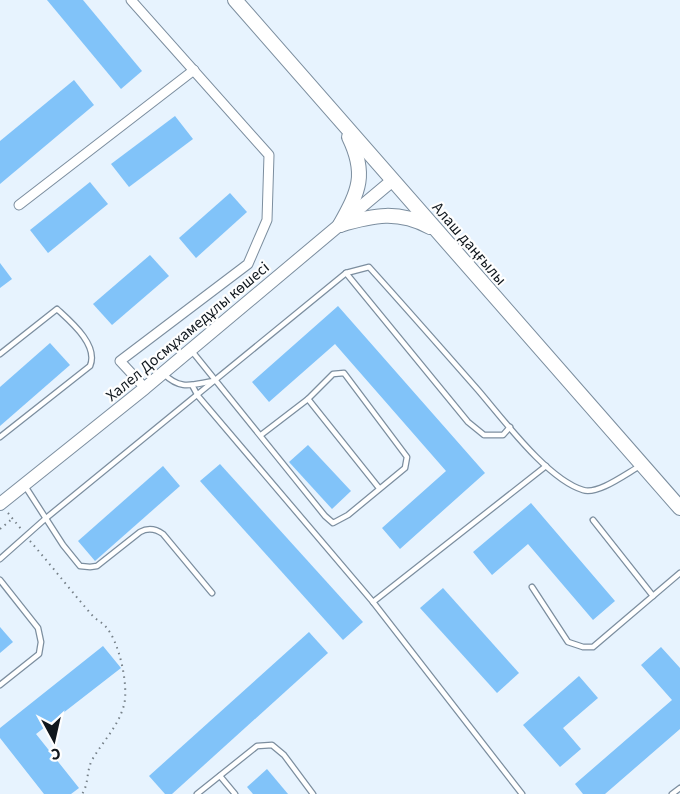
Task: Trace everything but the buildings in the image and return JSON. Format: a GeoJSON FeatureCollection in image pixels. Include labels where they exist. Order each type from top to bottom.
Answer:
{"type":"FeatureCollection","features":[{"type":"Feature","properties":{"kind":"main road","name":"Алаш даңғылы"},"geometry":{"type":"LineString","coordinates":[[235,0],[680,508]]}},
{"type":"Feature","properties":{"kind":"main road"},"geometry":{"type":"LineString","coordinates":[[340,225],[354,200],[361,176],[356,151],[342,122]]}},
{"type":"Feature","properties":{"kind":"main road"},"geometry":{"type":"LineString","coordinates":[[340,225],[367,217],[390,215],[414,218],[437,230]]}},
{"type":"Feature","properties":{"kind":"street"},"geometry":{"type":"LineString","coordinates":[[131,0],[268,154],[267,220],[248,264],[120,361],[145,388]]}},
{"type":"Feature","properties":{"kind":"street"},"geometry":{"type":"LineString","coordinates":[[19,205],[194,70]]}},
{"type":"Feature","properties":{"kind":"street","name":"Халел Досмұхамедұлы көшесі"},"geometry":{"type":"LineString","coordinates":[[0,504],[164,373],[393,180]]}},
{"type":"Feature","properties":{"kind":"lane"},"geometry":{"type":"LineString","coordinates":[[0,559],[45,519],[346,273],[369,267],[510,427],[546,466],[561,478],[583,490],[592,491],[642,464]]}},
{"type":"Feature","properties":{"kind":"lane"},"geometry":{"type":"LineString","coordinates":[[346,273],[468,422],[484,435],[503,435],[510,427]]}},
{"type":"Feature","properties":{"kind":"lane"},"geometry":{"type":"LineString","coordinates":[[0,354],[57,309],[83,337],[90,349],[92,361],[90,366],[0,437]]}},
{"type":"Feature","properties":{"kind":"lane"},"geometry":{"type":"LineString","coordinates":[[191,350],[333,523],[348,515],[405,468],[407,457],[344,373],[333,374],[308,399],[261,435]]}},
{"type":"Feature","properties":{"kind":"lane"},"geometry":{"type":"LineString","coordinates":[[164,373],[173,382],[192,385],[217,380]]}},
{"type":"Feature","properties":{"kind":"lane"},"geometry":{"type":"LineString","coordinates":[[192,385],[198,396],[373,602],[522,794]]}},
{"type":"Feature","properties":{"kind":"lane"},"geometry":{"type":"LineString","coordinates":[[308,399],[379,488]]}},
{"type":"Feature","properties":{"kind":"lane"},"geometry":{"type":"LineString","coordinates":[[373,602],[546,466]]}},
{"type":"Feature","properties":{"kind":"lane"},"geometry":{"type":"LineString","coordinates":[[24,484],[45,519],[80,566],[97,566],[144,529],[156,529],[164,534],[212,593]]}},
{"type":"Feature","properties":{"kind":"lane"},"geometry":{"type":"LineString","coordinates":[[593,520],[653,596]]}},
{"type":"Feature","properties":{"kind":"lane"},"geometry":{"type":"LineString","coordinates":[[532,586],[568,642],[583,647],[593,646],[680,573]]}},
{"type":"Feature","properties":{"kind":"lane"},"geometry":{"type":"LineString","coordinates":[[0,580],[38,628],[41,642],[39,654],[0,685]]}},
{"type":"Feature","properties":{"kind":"lane"},"geometry":{"type":"LineString","coordinates":[[197,794],[257,746],[272,745],[284,755],[313,794]]}},
{"type":"Feature","properties":{"kind":"lane"},"geometry":{"type":"LineString","coordinates":[[220,776],[235,794]]}},
{"type":"Feature","properties":{"kind":"lane"},"geometry":{"type":"LineString","coordinates":[[672,794],[680,788]]}},
{"type":"Feature","properties":{"kind":"path"},"geometry":{"type":"LineString","coordinates":[[0,504],[93,617],[106,627],[118,651],[125,704],[115,728],[87,771],[86,788],[82,794]]}},
{"type":"Feature","properties":{"kind":"path"},"geometry":{"type":"LineString","coordinates":[[0,528],[12,519]]}}]}
